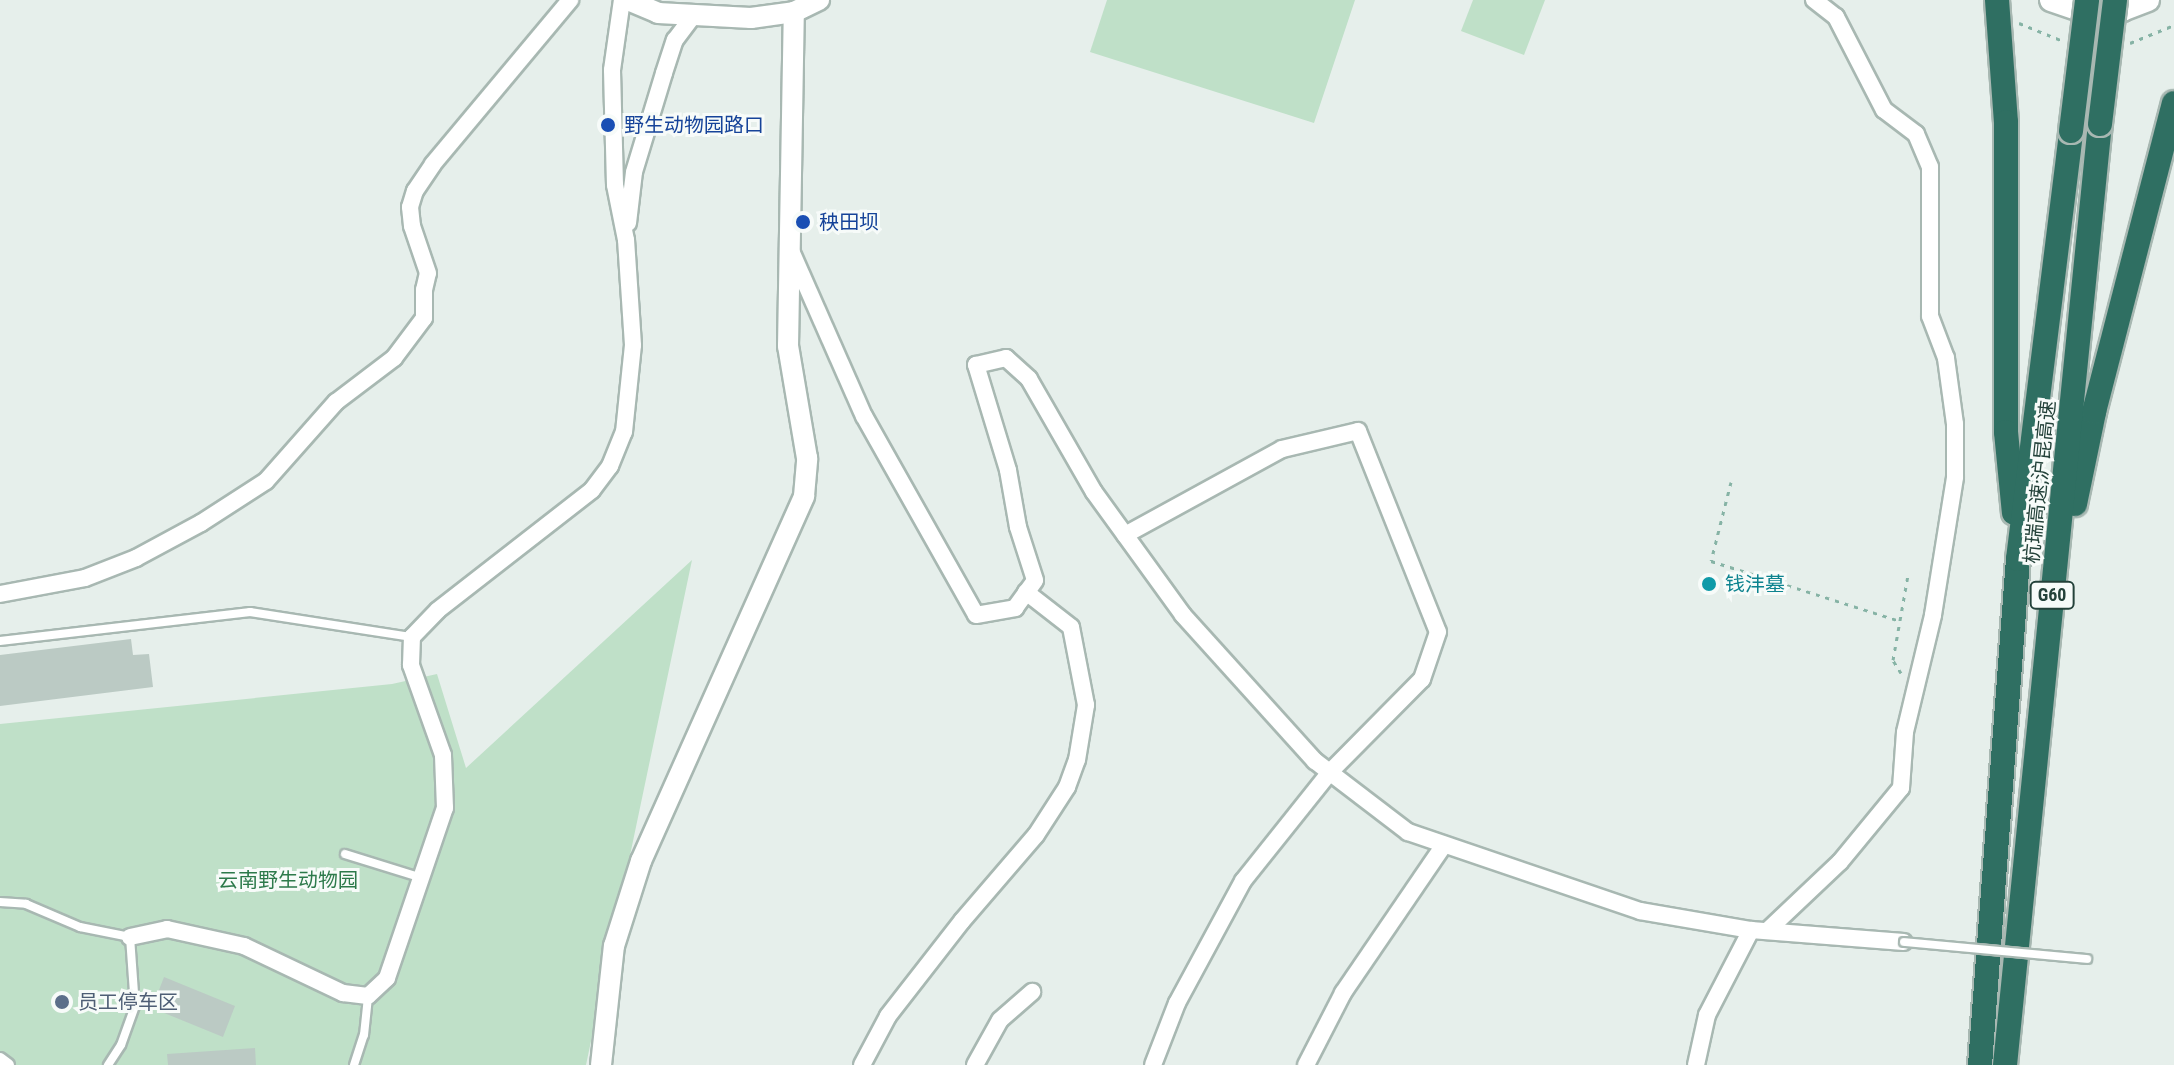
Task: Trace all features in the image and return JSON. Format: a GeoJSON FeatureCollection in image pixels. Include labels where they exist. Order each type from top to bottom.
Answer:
{"type":"FeatureCollection","features":[{"type":"Feature","properties":{"kind":"highway"},"geometry":{"type":"LineString","coordinates":[[1997,0],[2006,122],[2006,432],[2018,559]]}},
{"type":"Feature","properties":{"kind":"highway","name":"杭瑞高速;沪昆高速"},"geometry":{"type":"LineString","coordinates":[[1980,1065],[2018,559],[2087,0]]}},
{"type":"Feature","properties":{"kind":"highway","name":"杭瑞高速;沪昆高速"},"geometry":{"type":"LineString","coordinates":[[2005,1065],[2115,0]]}},
{"type":"Feature","properties":{"kind":"highway"},"geometry":{"type":"LineString","coordinates":[[2048,640],[2094,412],[2174,103]]}},
{"type":"Feature","properties":{"kind":"main road"},"geometry":{"type":"LineString","coordinates":[[2051,0],[2083,11],[2122,10],[2148,0]]}},
{"type":"Feature","properties":{"kind":"street"},"geometry":{"type":"LineString","coordinates":[[0,594],[85,578],[136,558],[201,523],[266,481],[336,402],[394,358],[424,318],[424,290],[428,273],[412,226],[410,207],[415,191],[423,176],[570,0]]}},
{"type":"Feature","properties":{"kind":"street"},"geometry":{"type":"LineString","coordinates":[[130,937],[167,929],[244,946],[343,993],[368,996],[387,978],[445,808],[443,755],[411,665],[412,637],[438,610],[592,490],[610,466],[624,432],[633,345],[626,240],[615,185],[612,70],[622,0]]}},
{"type":"Feature","properties":{"kind":"street"},"geometry":{"type":"LineString","coordinates":[[628,0],[658,13],[751,18],[794,12],[819,0]]}},
{"type":"Feature","properties":{"kind":"street"},"geometry":{"type":"LineString","coordinates":[[1696,1065],[1707,1015],[1759,930],[1840,862],[1901,788],[1905,732],[1933,615],[1955,477],[1955,424],[1946,358],[1930,316],[1930,167],[1916,134],[1884,110],[1836,17],[1814,0]]}},
{"type":"Feature","properties":{"kind":"street"},"geometry":{"type":"LineString","coordinates":[[601,1065],[614,946],[641,861],[804,496],[807,458],[788,346],[794,12]]}},
{"type":"Feature","properties":{"kind":"street"},"geometry":{"type":"LineString","coordinates":[[626,240],[634,172],[675,40],[693,16]]}},
{"type":"Feature","properties":{"kind":"street"},"geometry":{"type":"LineString","coordinates":[[790,249],[864,416],[976,615],[1015,608],[1035,580],[1018,527],[1008,470],[976,365],[1006,358],[1029,379],[1094,492],[1183,615],[1315,761],[1408,832],[1640,911],[1759,930],[1904,942]]}},
{"type":"Feature","properties":{"kind":"street"},"geometry":{"type":"LineString","coordinates":[[1125,535],[1282,449],[1358,431],[1438,632],[1422,679],[1330,772],[1243,881],[1177,1003],[1153,1065]]}},
{"type":"Feature","properties":{"kind":"street"},"geometry":{"type":"LineString","coordinates":[[862,1065],[888,1016],[962,921],[1036,835],[1067,787],[1077,760],[1086,705],[1071,627],[1026,592]]}},
{"type":"Feature","properties":{"kind":"street"},"geometry":{"type":"LineString","coordinates":[[1306,1065],[1343,993],[1444,845]]}},
{"type":"Feature","properties":{"kind":"street"},"geometry":{"type":"LineString","coordinates":[[975,1065],[1000,1020],[1032,992]]}},
{"type":"Feature","properties":{"kind":"street"},"geometry":{"type":"LineString","coordinates":[[0,1059],[8,1065]]}},
{"type":"Feature","properties":{"kind":"lane"},"geometry":{"type":"LineString","coordinates":[[0,641],[250,612],[412,637]]}},
{"type":"Feature","properties":{"kind":"lane"},"geometry":{"type":"LineString","coordinates":[[345,854],[423,878]]}},
{"type":"Feature","properties":{"kind":"lane"},"geometry":{"type":"LineString","coordinates":[[0,902],[26,904],[80,927],[130,937],[135,1006],[121,1045],[108,1065]]}},
{"type":"Feature","properties":{"kind":"lane"},"geometry":{"type":"LineString","coordinates":[[1904,942],[2087,959]]}},
{"type":"Feature","properties":{"kind":"lane"},"geometry":{"type":"LineString","coordinates":[[354,1065],[364,1035],[368,996]]}},
{"type":"Feature","properties":{"kind":"path"},"geometry":{"type":"LineString","coordinates":[[1731,482],[1711,561],[1900,621]]}},
{"type":"Feature","properties":{"kind":"path"},"geometry":{"type":"LineString","coordinates":[[1908,575],[1893,660],[1914,693]]}},
{"type":"Feature","properties":{"kind":"green space"},"geometry":{"type":"Polygon","coordinates":[[[1107,0],[1355,0],[1314,123],[1090,52],[1107,0]]]}},
{"type":"Feature","properties":{"kind":"green space"},"geometry":{"type":"Polygon","coordinates":[[[1473,0],[1545,0],[1524,55],[1461,31],[1473,0]]]}},
{"type":"Feature","properties":{"kind":"green space","name":"云南野生动物园"},"geometry":{"type":"Polygon","coordinates":[[[692,560],[586,1065],[0,1065],[0,724],[392,684],[437,674],[466,768],[692,560]]]}},
{"type":"Feature","properties":{"kind":"building"},"geometry":{"type":"Polygon","coordinates":[[[131,639],[133,655],[149,654],[153,687],[0,706],[0,655],[131,639]]]}},
{"type":"Feature","properties":{"kind":"building"},"geometry":{"type":"Polygon","coordinates":[[[164,977],[235,1006],[223,1037],[152,1008],[164,977]]]}},
{"type":"Feature","properties":{"kind":"building"},"geometry":{"type":"Polygon","coordinates":[[[255,1048],[256,1065],[168,1065],[167,1054],[255,1048]]]}},
{"type":"Feature","properties":{"kind":"place","name":"野生动物园路口"},"geometry":{"type":"Point","coordinates":[608,125]}},
{"type":"Feature","properties":{"kind":"place","name":"秧田坝"},"geometry":{"type":"Point","coordinates":[803,222]}},
{"type":"Feature","properties":{"kind":"place","name":"钱沣墓"},"geometry":{"type":"Point","coordinates":[1709,584]}},
{"type":"Feature","properties":{"kind":"place","name":"员工停车区"},"geometry":{"type":"Point","coordinates":[62,1002]}}]}
